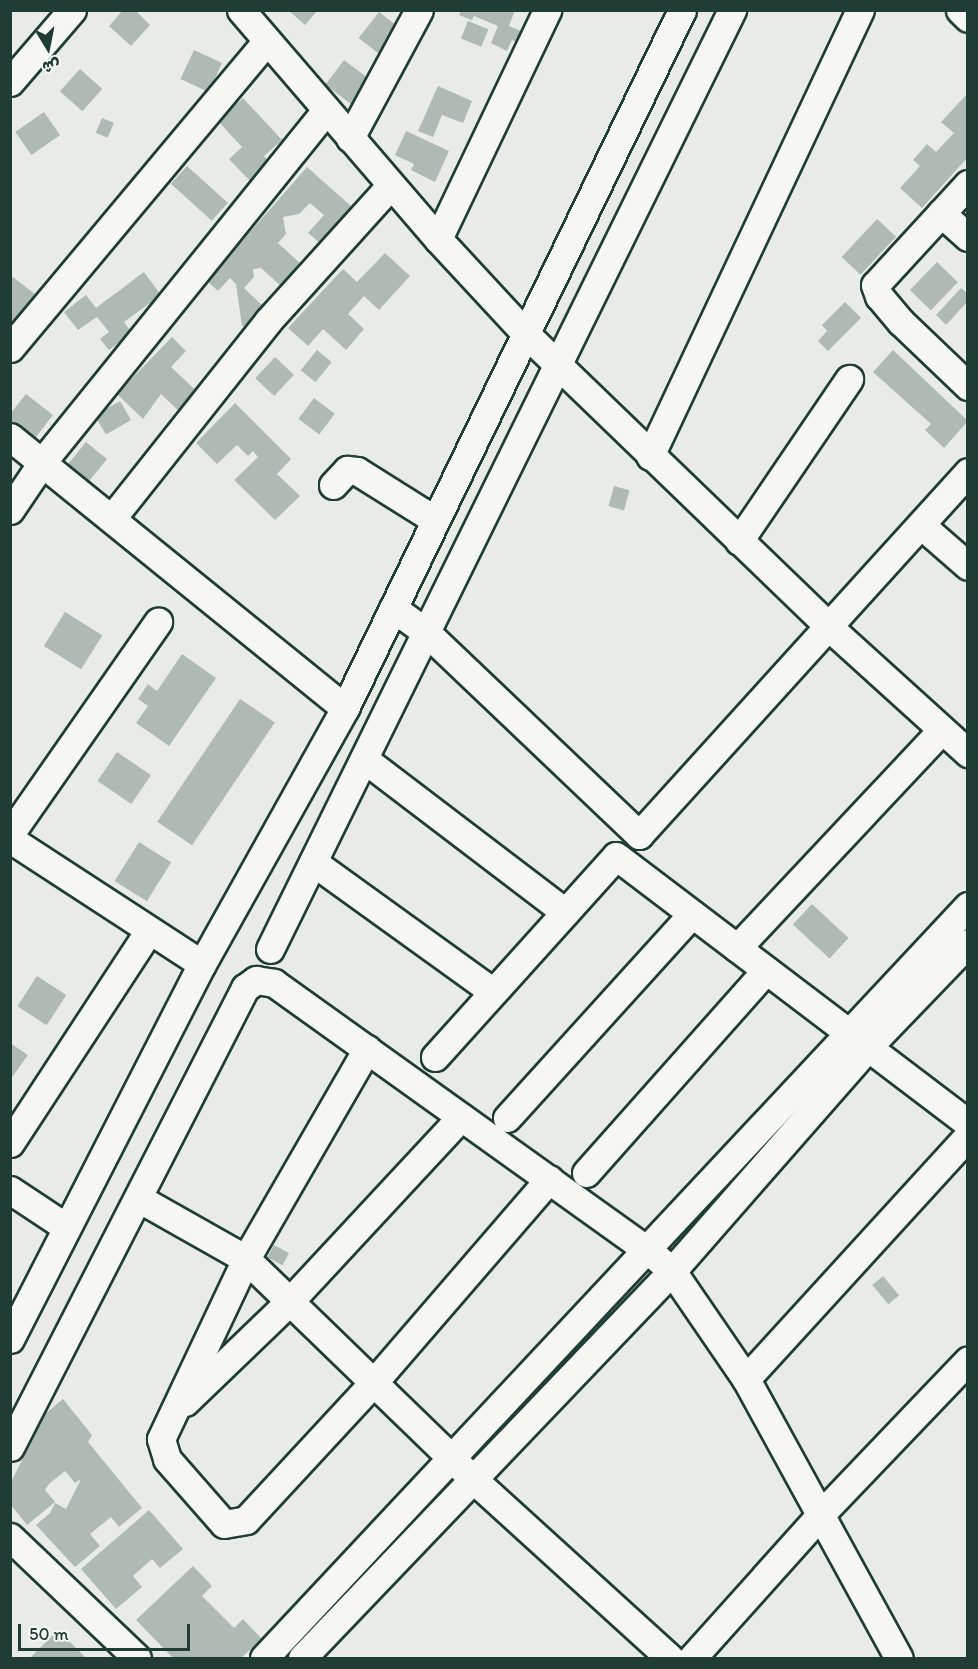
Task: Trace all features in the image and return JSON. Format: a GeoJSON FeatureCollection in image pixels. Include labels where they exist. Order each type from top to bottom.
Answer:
{"type":"FeatureCollection","features":[{"type":"Feature","properties":{"kind":"street"},"geometry":{"type":"LineString","coordinates":[[10,82],[72,10]]}},
{"type":"Feature","properties":{"kind":"street"},"geometry":{"type":"LineString","coordinates":[[241,10],[438,239],[526,334],[829,627],[968,753]]}},
{"type":"Feature","properties":{"kind":"street"},"geometry":{"type":"LineString","coordinates":[[350,138],[419,10]]}},
{"type":"Feature","properties":{"kind":"street"},"geometry":{"type":"LineString","coordinates":[[438,239],[547,10]]}},
{"type":"Feature","properties":{"kind":"street"},"geometry":{"type":"LineString","coordinates":[[10,1339],[202,964],[345,708],[682,10]]}},
{"type":"Feature","properties":{"kind":"street"},"geometry":{"type":"LineString","coordinates":[[270,949],[560,366],[732,10]]}},
{"type":"Feature","properties":{"kind":"street"},"geometry":{"type":"LineString","coordinates":[[650,456],[860,10]]}},
{"type":"Feature","properties":{"kind":"street"},"geometry":{"type":"LineString","coordinates":[[960,10],[968,18]]}},
{"type":"Feature","properties":{"kind":"street"},"geometry":{"type":"LineString","coordinates":[[10,348],[267,41]]}},
{"type":"Feature","properties":{"kind":"street"},"geometry":{"type":"LineString","coordinates":[[10,510],[43,461],[326,110]]}},
{"type":"Feature","properties":{"kind":"street"},"geometry":{"type":"LineString","coordinates":[[968,184],[874,285],[895,315],[968,386]]}},
{"type":"Feature","properties":{"kind":"street"},"geometry":{"type":"LineString","coordinates":[[112,518],[268,321],[391,185]]}},
{"type":"Feature","properties":{"kind":"street"},"geometry":{"type":"LineString","coordinates":[[941,213],[968,237]]}},
{"type":"Feature","properties":{"kind":"street"},"geometry":{"type":"LineString","coordinates":[[739,541],[849,379]]}},
{"type":"Feature","properties":{"kind":"street"},"geometry":{"type":"LineString","coordinates":[[10,437],[43,461],[345,708]]}},
{"type":"Feature","properties":{"kind":"street"},"geometry":{"type":"LineString","coordinates":[[333,485],[347,470],[357,471],[435,520]]}},
{"type":"Feature","properties":{"kind":"street"},"geometry":{"type":"LineString","coordinates":[[393,608],[427,633],[639,835],[968,472]]}},
{"type":"Feature","properties":{"kind":"street"},"geometry":{"type":"LineString","coordinates":[[921,525],[968,566]]}},
{"type":"Feature","properties":{"kind":"street"},"geometry":{"type":"LineString","coordinates":[[10,834],[158,622]]}},
{"type":"Feature","properties":{"kind":"street"},"geometry":{"type":"LineString","coordinates":[[737,948],[942,730]]}},
{"type":"Feature","properties":{"kind":"street"},"geometry":{"type":"LineString","coordinates":[[364,759],[564,912]]}},
{"type":"Feature","properties":{"kind":"street"},"geometry":{"type":"LineString","coordinates":[[10,839],[148,932],[202,964]]}},
{"type":"Feature","properties":{"kind":"street"},"geometry":{"type":"LineString","coordinates":[[435,1057],[616,856],[968,1123]]}},
{"type":"Feature","properties":{"kind":"street"},"geometry":{"type":"LineString","coordinates":[[313,862],[493,992]]}},
{"type":"Feature","properties":{"kind":"street"},"geometry":{"type":"LineString","coordinates":[[302,1659],[672,1271],[968,906]]}},
{"type":"Feature","properties":{"kind":"street"},"geometry":{"type":"LineString","coordinates":[[507,1118],[692,914]]}},
{"type":"Feature","properties":{"kind":"street"},"geometry":{"type":"LineString","coordinates":[[10,1143],[148,932]]}},
{"type":"Feature","properties":{"kind":"street"},"geometry":{"type":"LineString","coordinates":[[264,1659],[649,1251],[858,1040],[968,943]]}},
{"type":"Feature","properties":{"kind":"street"},"geometry":{"type":"LineString","coordinates":[[586,1173],[766,970]]}},
{"type":"Feature","properties":{"kind":"street"},"geometry":{"type":"LineString","coordinates":[[10,1447],[244,988],[256,980],[274,983],[649,1251],[672,1271],[746,1379],[822,1513],[899,1659]]}},
{"type":"Feature","properties":{"kind":"street"},"geometry":{"type":"LineString","coordinates":[[367,1049],[246,1259],[161,1439],[167,1459],[225,1524],[246,1520],[374,1382],[549,1179]]}},
{"type":"Feature","properties":{"kind":"street"},"geometry":{"type":"LineString","coordinates":[[173,1413],[290,1301],[461,1117]]}},
{"type":"Feature","properties":{"kind":"street"},"geometry":{"type":"LineString","coordinates":[[746,1379],[968,1136]]}},
{"type":"Feature","properties":{"kind":"street"},"geometry":{"type":"LineString","coordinates":[[10,1190],[66,1227]]}},
{"type":"Feature","properties":{"kind":"street"},"geometry":{"type":"LineString","coordinates":[[138,1198],[246,1259],[473,1479],[670,1659]]}},
{"type":"Feature","properties":{"kind":"street"},"geometry":{"type":"LineString","coordinates":[[692,1659],[822,1513],[968,1360]]}},
{"type":"Feature","properties":{"kind":"street"},"geometry":{"type":"LineString","coordinates":[[10,1537],[137,1659]]}},
{"type":"Feature","properties":{"kind":"building"},"geometry":{"type":"Polygon","coordinates":[[[123,10],[135,10],[150,25],[131,46],[109,26],[123,10]]]}},
{"type":"Feature","properties":{"kind":"building"},"geometry":{"type":"Polygon","coordinates":[[[288,10],[318,10],[305,25],[288,10]]]}},
{"type":"Feature","properties":{"kind":"building"},"geometry":{"type":"Polygon","coordinates":[[[461,10],[515,10],[509,26],[521,31],[516,42],[512,40],[507,51],[491,43],[498,26],[474,16],[472,20],[459,15],[461,10]]]}},
{"type":"Feature","properties":{"kind":"building"},"geometry":{"type":"Polygon","coordinates":[[[379,12],[403,31],[383,57],[359,38],[379,12]]]}},
{"type":"Feature","properties":{"kind":"building"},"geometry":{"type":"Polygon","coordinates":[[[468,21],[488,29],[481,47],[461,39],[468,21]]]}},
{"type":"Feature","properties":{"kind":"building"},"geometry":{"type":"Polygon","coordinates":[[[194,50],[222,63],[209,92],[180,79],[194,50]]]}},
{"type":"Feature","properties":{"kind":"building"},"geometry":{"type":"Polygon","coordinates":[[[344,60],[372,81],[353,106],[325,85],[344,60]]]}},
{"type":"Feature","properties":{"kind":"building"},"geometry":{"type":"Polygon","coordinates":[[[80,69],[102,89],[82,111],[60,91],[80,69]]]}},
{"type":"Feature","properties":{"kind":"building"},"geometry":{"type":"Polygon","coordinates":[[[438,86],[472,101],[463,123],[442,115],[433,137],[418,131],[438,86]]]}},
{"type":"Feature","properties":{"kind":"building"},"geometry":{"type":"Polygon","coordinates":[[[968,93],[968,157],[922,208],[900,188],[920,166],[913,160],[927,144],[936,152],[954,133],[941,122],[968,93]]]}},
{"type":"Feature","properties":{"kind":"building"},"geometry":{"type":"Polygon","coordinates":[[[243,98],[282,140],[264,156],[270,163],[250,181],[229,159],[242,147],[218,121],[243,98]]]}},
{"type":"Feature","properties":{"kind":"building"},"geometry":{"type":"Polygon","coordinates":[[[44,112],[60,135],[31,155],[15,132],[44,112]]]}},
{"type":"Feature","properties":{"kind":"building"},"geometry":{"type":"Polygon","coordinates":[[[102,118],[114,123],[108,138],[96,133],[102,118]]]}},
{"type":"Feature","properties":{"kind":"building"},"geometry":{"type":"Polygon","coordinates":[[[406,131],[449,151],[435,182],[411,170],[414,164],[395,155],[406,131]]]}},
{"type":"Feature","properties":{"kind":"building"},"geometry":{"type":"Polygon","coordinates":[[[187,166],[228,203],[212,221],[171,184],[187,166]]]}},
{"type":"Feature","properties":{"kind":"building"},"geometry":{"type":"Polygon","coordinates":[[[307,167],[352,207],[320,243],[308,233],[324,215],[310,203],[299,214],[283,217],[286,234],[278,243],[302,265],[282,287],[261,268],[253,269],[254,277],[244,288],[266,309],[251,325],[242,326],[236,284],[230,278],[218,291],[207,281],[307,167]]]}},
{"type":"Feature","properties":{"kind":"building"},"geometry":{"type":"Polygon","coordinates":[[[877,219],[896,237],[861,275],[842,257],[877,219]]]}},
{"type":"Feature","properties":{"kind":"building"},"geometry":{"type":"Polygon","coordinates":[[[385,253],[410,276],[379,310],[364,296],[348,314],[364,329],[346,350],[323,329],[308,346],[288,328],[343,269],[357,282],[385,253]]]}},
{"type":"Feature","properties":{"kind":"building"},"geometry":{"type":"Polygon","coordinates":[[[937,262],[958,282],[931,310],[910,290],[937,262]]]}},
{"type":"Feature","properties":{"kind":"building"},"geometry":{"type":"Polygon","coordinates":[[[144,272],[161,295],[124,322],[132,333],[109,350],[100,339],[109,332],[97,317],[78,330],[64,312],[86,295],[96,308],[144,272]]]}},
{"type":"Feature","properties":{"kind":"building"},"geometry":{"type":"Polygon","coordinates":[[[13,277],[36,295],[10,326],[10,280],[13,277]]]}},
{"type":"Feature","properties":{"kind":"building"},"geometry":{"type":"Polygon","coordinates":[[[961,288],[968,294],[968,301],[946,325],[936,315],[961,288]]]}},
{"type":"Feature","properties":{"kind":"building"},"geometry":{"type":"Polygon","coordinates":[[[845,302],[861,318],[828,351],[818,341],[827,331],[822,325],[845,302]]]}},
{"type":"Feature","properties":{"kind":"building"},"geometry":{"type":"Polygon","coordinates":[[[172,337],[186,351],[171,367],[203,397],[184,416],[161,394],[143,419],[117,394],[172,337]]]}},
{"type":"Feature","properties":{"kind":"building"},"geometry":{"type":"Polygon","coordinates":[[[317,350],[332,362],[315,382],[301,370],[317,350]]]}},
{"type":"Feature","properties":{"kind":"building"},"geometry":{"type":"Polygon","coordinates":[[[893,350],[968,421],[944,448],[925,430],[931,424],[873,372],[893,350]]]}},
{"type":"Feature","properties":{"kind":"building"},"geometry":{"type":"Polygon","coordinates":[[[275,357],[294,375],[274,396],[255,378],[275,357]]]}},
{"type":"Feature","properties":{"kind":"building"},"geometry":{"type":"Polygon","coordinates":[[[26,394],[53,415],[33,441],[10,423],[10,414],[26,394]]]}},
{"type":"Feature","properties":{"kind":"building"},"geometry":{"type":"Polygon","coordinates":[[[314,398],[335,414],[319,434],[298,419],[314,398]]]}},
{"type":"Feature","properties":{"kind":"building"},"geometry":{"type":"Polygon","coordinates":[[[120,401],[131,420],[106,435],[95,416],[120,401]]]}},
{"type":"Feature","properties":{"kind":"building"},"geometry":{"type":"Polygon","coordinates":[[[235,403],[291,459],[277,474],[300,496],[275,520],[234,480],[258,457],[253,451],[248,456],[237,445],[217,464],[196,443],[235,403]]]}},
{"type":"Feature","properties":{"kind":"building"},"geometry":{"type":"Polygon","coordinates":[[[86,442],[107,459],[88,482],[67,465],[86,442]]]}},
{"type":"Feature","properties":{"kind":"building"},"geometry":{"type":"Polygon","coordinates":[[[614,486],[629,490],[624,510],[609,506],[614,486]]]}},
{"type":"Feature","properties":{"kind":"building"},"geometry":{"type":"Polygon","coordinates":[[[65,612],[102,635],[81,669],[44,646],[65,612]]]}},
{"type":"Feature","properties":{"kind":"building"},"geometry":{"type":"Polygon","coordinates":[[[182,654],[216,678],[169,746],[136,723],[148,706],[138,699],[148,684],[157,691],[182,654]]]}},
{"type":"Feature","properties":{"kind":"building"},"geometry":{"type":"Polygon","coordinates":[[[240,699],[275,722],[192,845],[157,822],[240,699]]]}},
{"type":"Feature","properties":{"kind":"building"},"geometry":{"type":"Polygon","coordinates":[[[117,752],[151,775],[131,804],[97,781],[117,752]]]}},
{"type":"Feature","properties":{"kind":"building"},"geometry":{"type":"Polygon","coordinates":[[[139,842],[171,862],[147,901],[115,881],[139,842]]]}},
{"type":"Feature","properties":{"kind":"building"},"geometry":{"type":"Polygon","coordinates":[[[812,904],[849,938],[829,959],[793,924],[812,904]]]}},
{"type":"Feature","properties":{"kind":"building"},"geometry":{"type":"Polygon","coordinates":[[[37,976],[66,995],[47,1025],[17,1006],[37,976]]]}},
{"type":"Feature","properties":{"kind":"building"},"geometry":{"type":"Polygon","coordinates":[[[10,1043],[28,1055],[10,1080],[10,1043]]]}},
{"type":"Feature","properties":{"kind":"building"},"geometry":{"type":"Polygon","coordinates":[[[274,1245],[289,1253],[282,1265],[267,1257],[274,1245]]]}},
{"type":"Feature","properties":{"kind":"building"},"geometry":{"type":"Polygon","coordinates":[[[883,1276],[899,1295],[888,1304],[872,1285],[883,1276]]]}},
{"type":"Feature","properties":{"kind":"building"},"geometry":{"type":"Polygon","coordinates":[[[63,1399],[92,1435],[88,1442],[142,1508],[119,1527],[111,1517],[90,1534],[100,1546],[75,1567],[36,1525],[50,1513],[55,1503],[66,1509],[81,1479],[75,1483],[65,1471],[49,1484],[45,1490],[55,1502],[27,1525],[10,1504],[10,1484],[46,1413],[63,1399]]]}},
{"type":"Feature","properties":{"kind":"building"},"geometry":{"type":"Polygon","coordinates":[[[149,1510],[183,1549],[160,1568],[152,1559],[133,1576],[142,1587],[116,1609],[81,1569],[149,1510]]]}},
{"type":"Feature","properties":{"kind":"building"},"geometry":{"type":"Polygon","coordinates":[[[193,1566],[212,1586],[202,1596],[234,1628],[243,1619],[262,1639],[241,1658],[173,1658],[136,1620],[193,1566]]]}},
{"type":"Feature","properties":{"kind":"building"},"geometry":{"type":"Polygon","coordinates":[[[58,1630],[86,1658],[30,1658],[58,1630]]]}}]}
